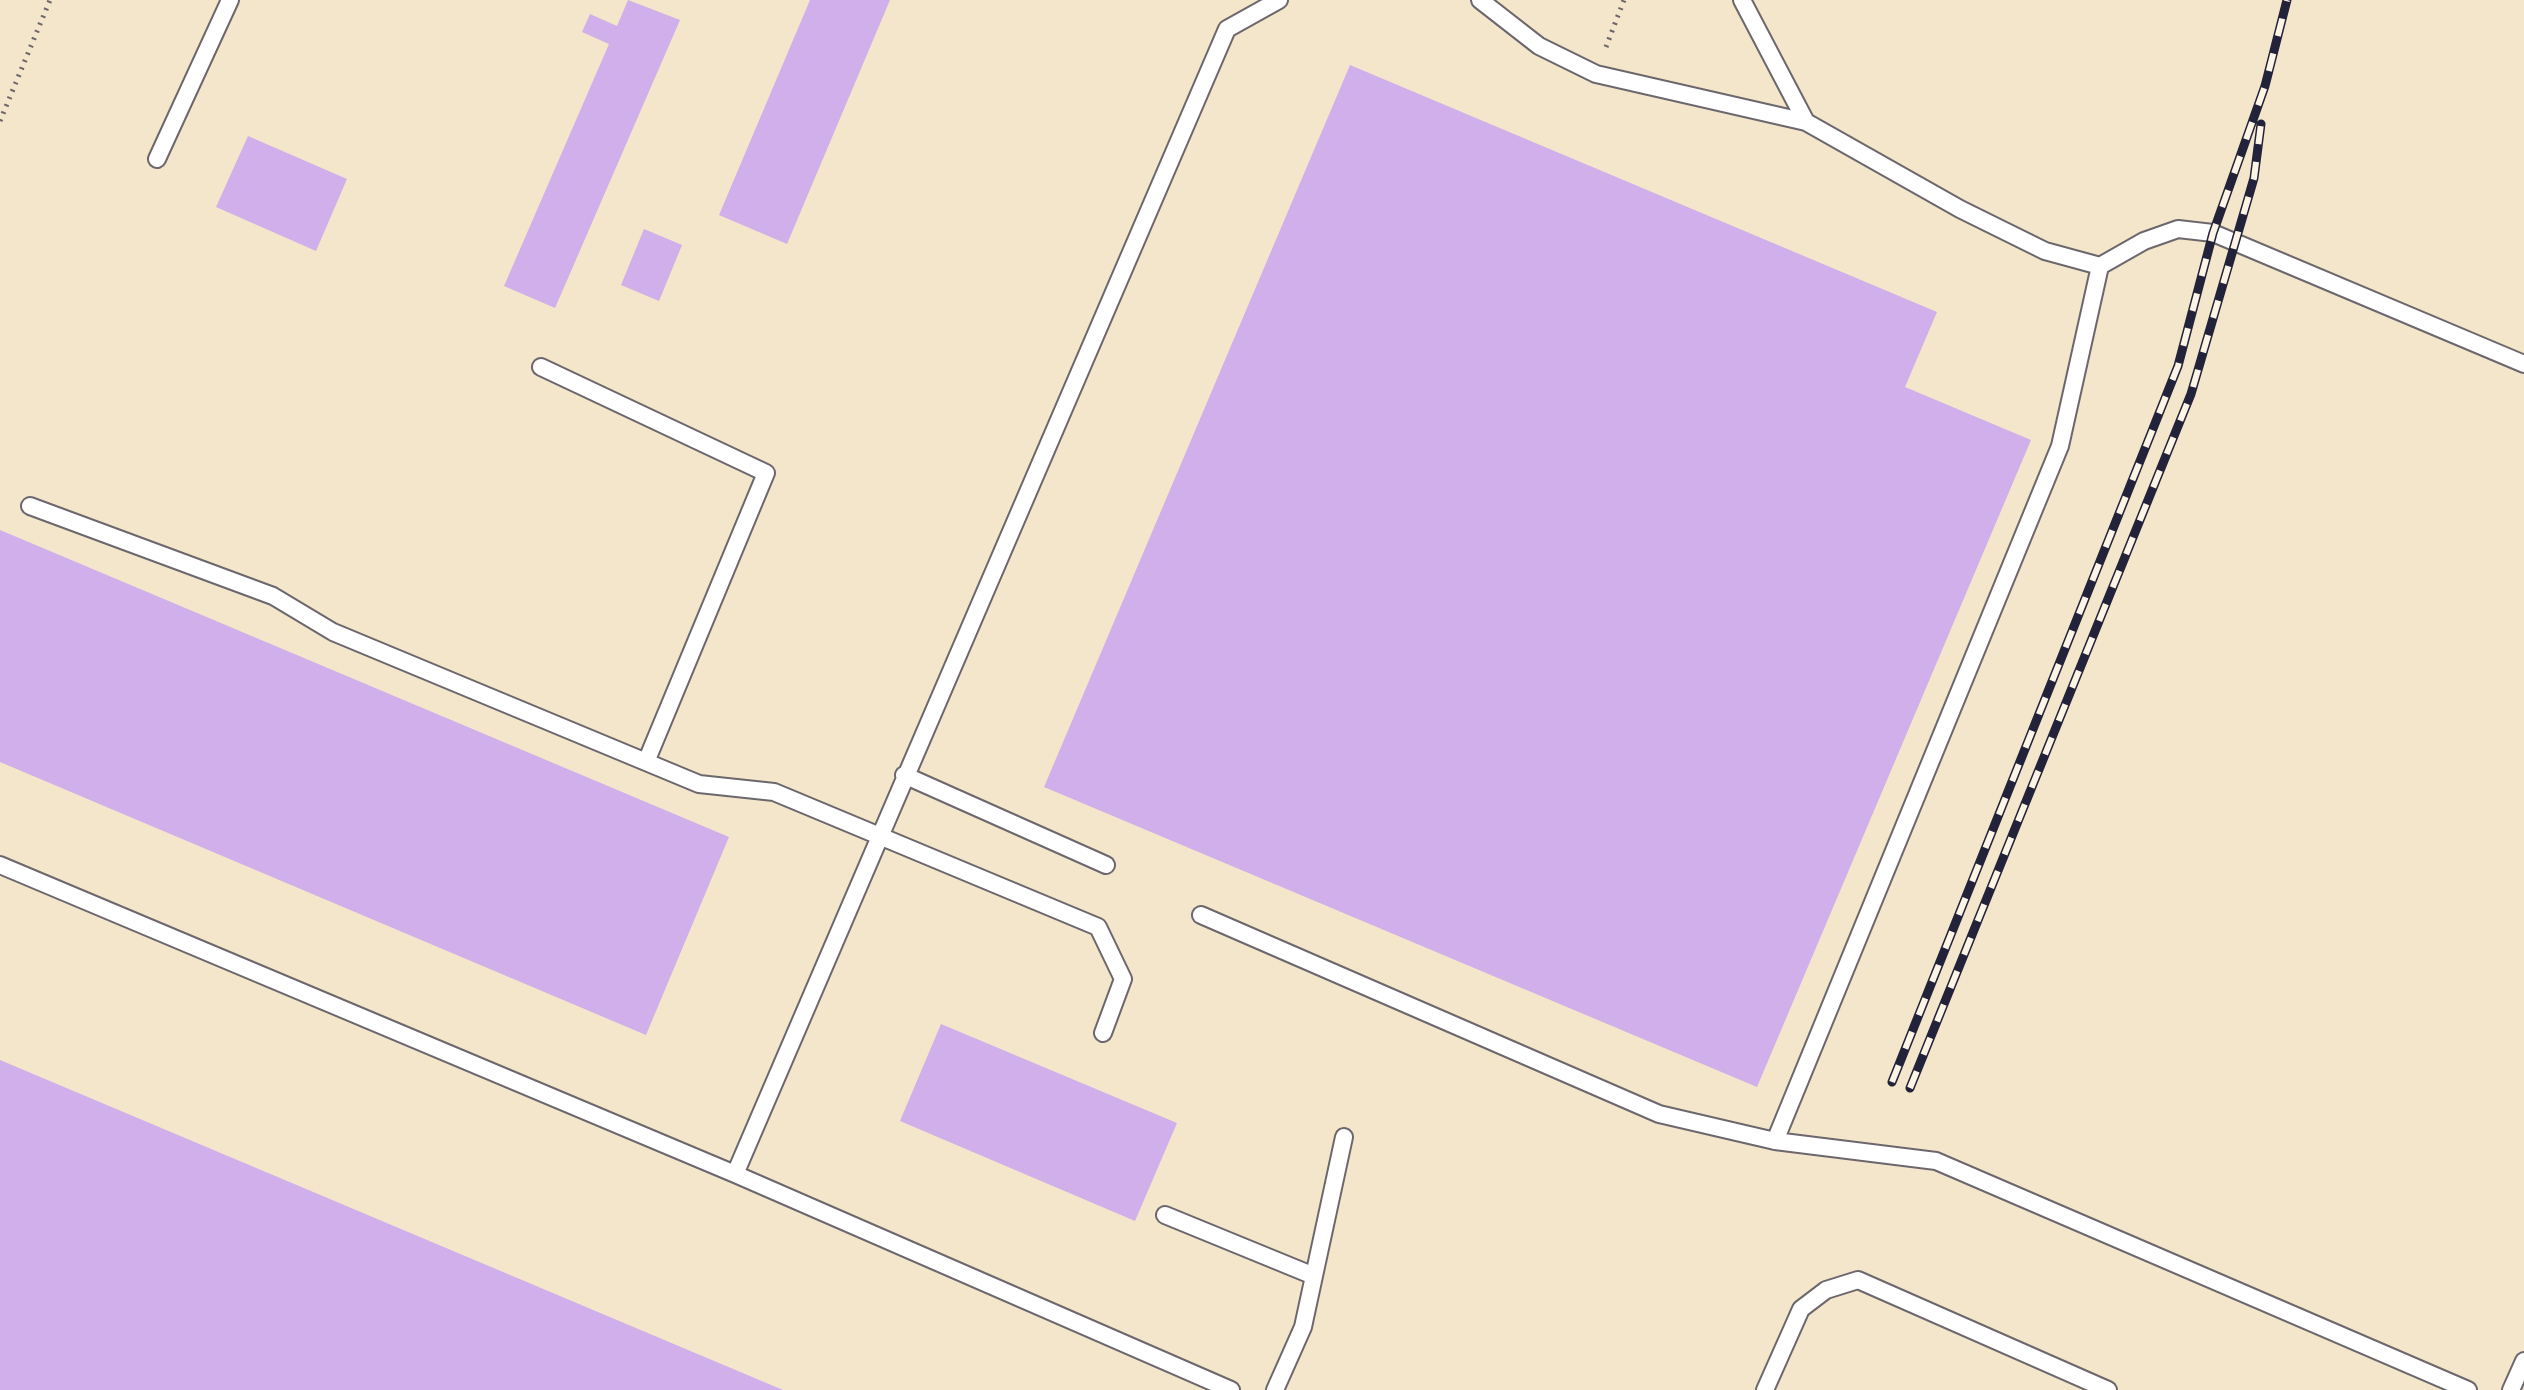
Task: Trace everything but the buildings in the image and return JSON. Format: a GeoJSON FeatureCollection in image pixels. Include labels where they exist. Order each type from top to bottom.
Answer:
{"type":"FeatureCollection","features":[{"type":"Feature","properties":{"kind":"lane"},"geometry":{"type":"LineString","coordinates":[[157,159],[230,0]]}},
{"type":"Feature","properties":{"kind":"lane"},"geometry":{"type":"LineString","coordinates":[[735,1174],[878,835],[1227,29],[1279,0]]}},
{"type":"Feature","properties":{"kind":"lane"},"geometry":{"type":"LineString","coordinates":[[1480,0],[1539,46],[1596,74],[1806,122],[1960,209],[2045,251],[2100,266],[2144,241],[2178,229],[2213,233],[2524,364]]}},
{"type":"Feature","properties":{"kind":"lane"},"geometry":{"type":"LineString","coordinates":[[1742,0],[1806,122]]}},
{"type":"Feature","properties":{"kind":"lane"},"geometry":{"type":"LineString","coordinates":[[1775,1141],[2060,446],[2100,266]]}},
{"type":"Feature","properties":{"kind":"lane"},"geometry":{"type":"LineString","coordinates":[[541,367],[766,473],[646,762]]}},
{"type":"Feature","properties":{"kind":"lane"},"geometry":{"type":"LineString","coordinates":[[30,506],[273,596],[333,632],[699,784],[774,792],[1098,927],[1123,979],[1103,1033]]}},
{"type":"Feature","properties":{"kind":"lane"},"geometry":{"type":"LineString","coordinates":[[904,775],[1106,865]]}},
{"type":"Feature","properties":{"kind":"lane"},"geometry":{"type":"LineString","coordinates":[[0,865],[735,1174],[1231,1390]]}},
{"type":"Feature","properties":{"kind":"lane"},"geometry":{"type":"LineString","coordinates":[[1201,915],[1659,1114],[1775,1141],[1936,1161],[2468,1390]]}},
{"type":"Feature","properties":{"kind":"lane"},"geometry":{"type":"LineString","coordinates":[[1275,1390],[1303,1327],[1344,1137]]}},
{"type":"Feature","properties":{"kind":"lane"},"geometry":{"type":"LineString","coordinates":[[1165,1215],[1314,1276]]}},
{"type":"Feature","properties":{"kind":"lane"},"geometry":{"type":"LineString","coordinates":[[1765,1390],[1801,1309],[1826,1290],[1858,1280],[2108,1390]]}},
{"type":"Feature","properties":{"kind":"lane"},"geometry":{"type":"LineString","coordinates":[[2511,1390],[2524,1361]]}},
{"type":"Feature","properties":{"kind":"path"},"geometry":{"type":"LineString","coordinates":[[0,121],[50,0]]}},
{"type":"Feature","properties":{"kind":"path"},"geometry":{"type":"LineString","coordinates":[[1596,74],[1624,0]]}},
{"type":"Feature","properties":{"kind":"railway"},"geometry":{"type":"LineString","coordinates":[[1892,1082],[2178,366],[2213,233],[2265,86],[2287,0]]}},
{"type":"Feature","properties":{"kind":"railway"},"geometry":{"type":"LineString","coordinates":[[1910,1088],[2191,394],[2254,178],[2261,124]]}}]}
